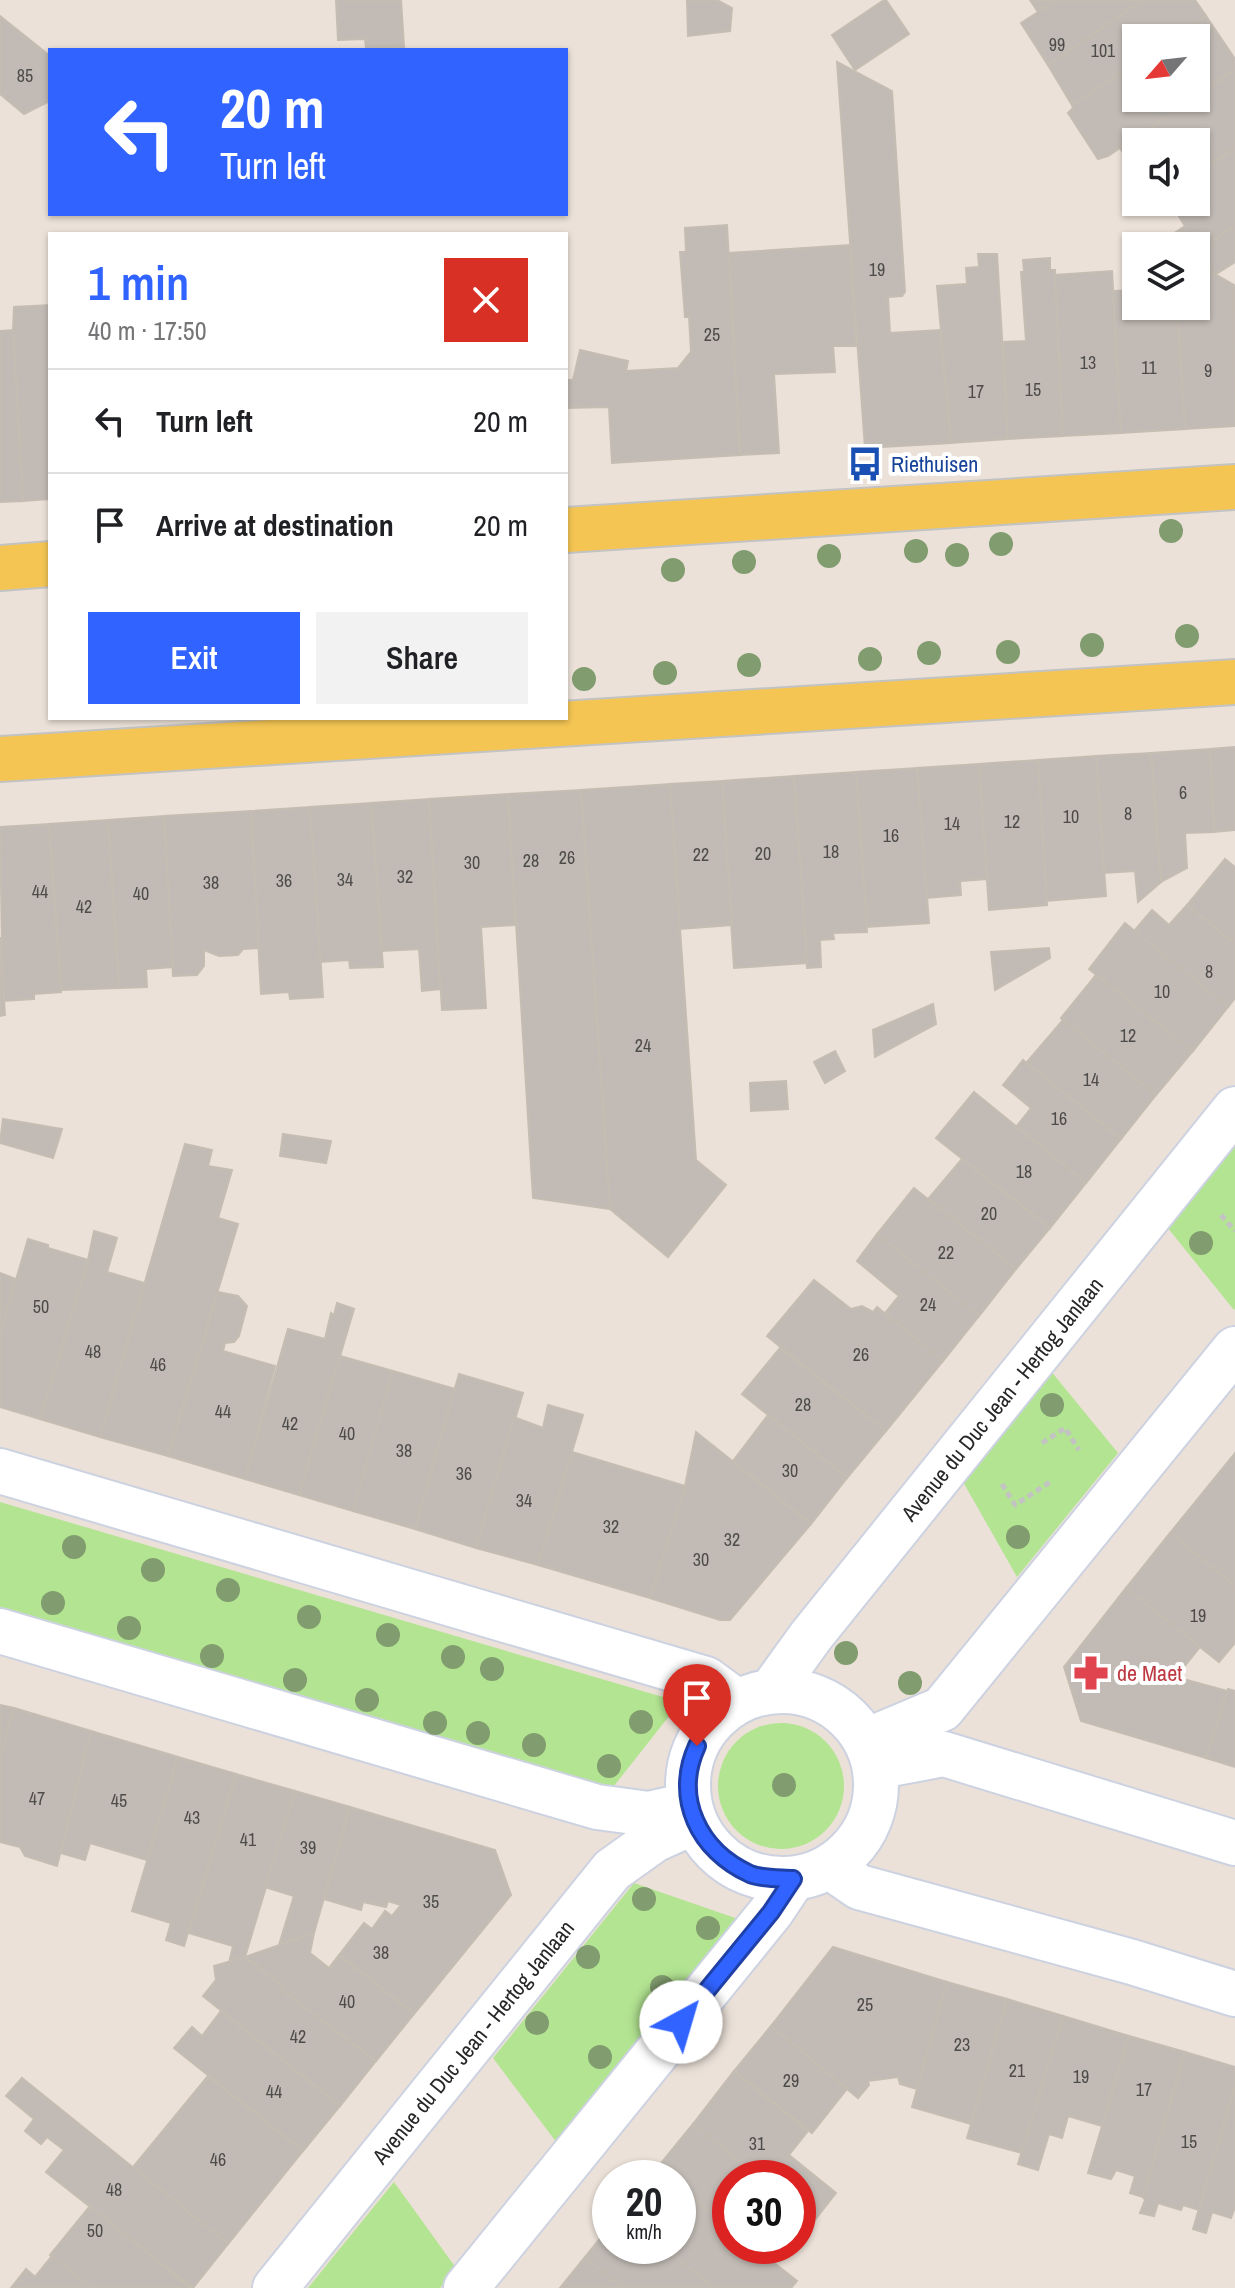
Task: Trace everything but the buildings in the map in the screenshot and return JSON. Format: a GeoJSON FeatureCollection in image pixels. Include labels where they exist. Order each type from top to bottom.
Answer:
{"type":"FeatureCollection","features":[{"type":"Feature","properties":{"kind":"main road"},"geometry":{"type":"LineString","coordinates":[[568,530],[1235,487]]}},
{"type":"Feature","properties":{"kind":"main road"},"geometry":{"type":"LineString","coordinates":[[0,568],[48,564]]}},
{"type":"Feature","properties":{"kind":"main road"},"geometry":{"type":"LineString","coordinates":[[0,759],[1235,682]]}},
{"type":"Feature","properties":{"kind":"street","name":"Avenue du Duc Jean - Hertog Janlaan"},"geometry":{"type":"LineString","coordinates":[[754,1696],[811,1636],[1235,1109]]}},
{"type":"Feature","properties":{"kind":"street"},"geometry":{"type":"LineString","coordinates":[[871,1754],[942,1709],[1235,1349]]}},
{"type":"Feature","properties":{"kind":"street"},"geometry":{"type":"LineString","coordinates":[[0,1471],[706,1679],[754,1696],[809,1694],[842,1711],[871,1754],[874,1806],[858,1841],[812,1873],[771,1912],[466,2288]]}},
{"type":"Feature","properties":{"kind":"street"},"geometry":{"type":"LineString","coordinates":[[0,1631],[597,1807],[649,1814],[692,1814]]}},
{"type":"Feature","properties":{"kind":"street"},"geometry":{"type":"LineString","coordinates":[[754,1696],[706,1728],[689,1764],[692,1814],[718,1855],[753,1875],[812,1873],[1132,1962],[1235,1994]]}},
{"type":"Feature","properties":{"kind":"street"},"geometry":{"type":"LineString","coordinates":[[871,1754],[944,1754],[1235,1843]]}},
{"type":"Feature","properties":{"kind":"street","name":"Avenue du Duc Jean - Hertog Janlaan"},"geometry":{"type":"LineString","coordinates":[[275,2288],[612,1870],[692,1814]]}},
{"type":"Feature","properties":{"kind":"path"},"geometry":{"type":"LineString","coordinates":[[1214,1206],[1235,1231]]}},
{"type":"Feature","properties":{"kind":"path"},"geometry":{"type":"LineString","coordinates":[[1030,1451],[1065,1428],[1086,1460]]}},
{"type":"Feature","properties":{"kind":"path"},"geometry":{"type":"LineString","coordinates":[[957,1454],[982,1482],[996,1473],[1015,1505],[1094,1454],[1126,1484]]}},
{"type":"Feature","properties":{"kind":"green space"},"geometry":{"type":"Polygon","coordinates":[[[1235,1142],[1235,1309],[1234,1310],[1167,1227],[1235,1142]]]}},
{"type":"Feature","properties":{"kind":"green space"},"geometry":{"type":"Polygon","coordinates":[[[1050,1370],[1118,1453],[1017,1577],[962,1480],[1050,1370]]]}},
{"type":"Feature","properties":{"kind":"green space"},"geometry":{"type":"Polygon","coordinates":[[[0,1502],[681,1701],[610,1791],[0,1611],[0,1502]]]}},
{"type":"Feature","properties":{"kind":"green space"},"geometry":{"type":"Polygon","coordinates":[[[781,1723],[805,1728],[825,1742],[839,1762],[844,1786],[839,1810],[825,1830],[805,1844],[781,1849],[757,1844],[737,1830],[723,1810],[718,1786],[723,1762],[737,1742],[757,1728],[781,1723]]]}},
{"type":"Feature","properties":{"kind":"green space"},"geometry":{"type":"Polygon","coordinates":[[[634,1883],[738,1919],[557,2143],[493,2058],[634,1883]]]}},
{"type":"Feature","properties":{"kind":"green space"},"geometry":{"type":"Polygon","coordinates":[[[394,2182],[456,2268],[440,2288],[308,2288],[394,2182]]]}},
{"type":"Feature","properties":{"kind":"place","name":"Riethuisen"},"geometry":{"type":"Point","coordinates":[865,464]}},
{"type":"Feature","properties":{"kind":"place","name":"de Maet"},"geometry":{"type":"Point","coordinates":[1091,1673]}},
{"type":"Feature","properties":{"kind":"route"},"geometry":{"type":"LineString","coordinates":[[681,2022],[771,1912],[793,1879],[753,1875],[718,1855],[694,1822],[689,1805],[689,1764],[697,1746]]}}]}
